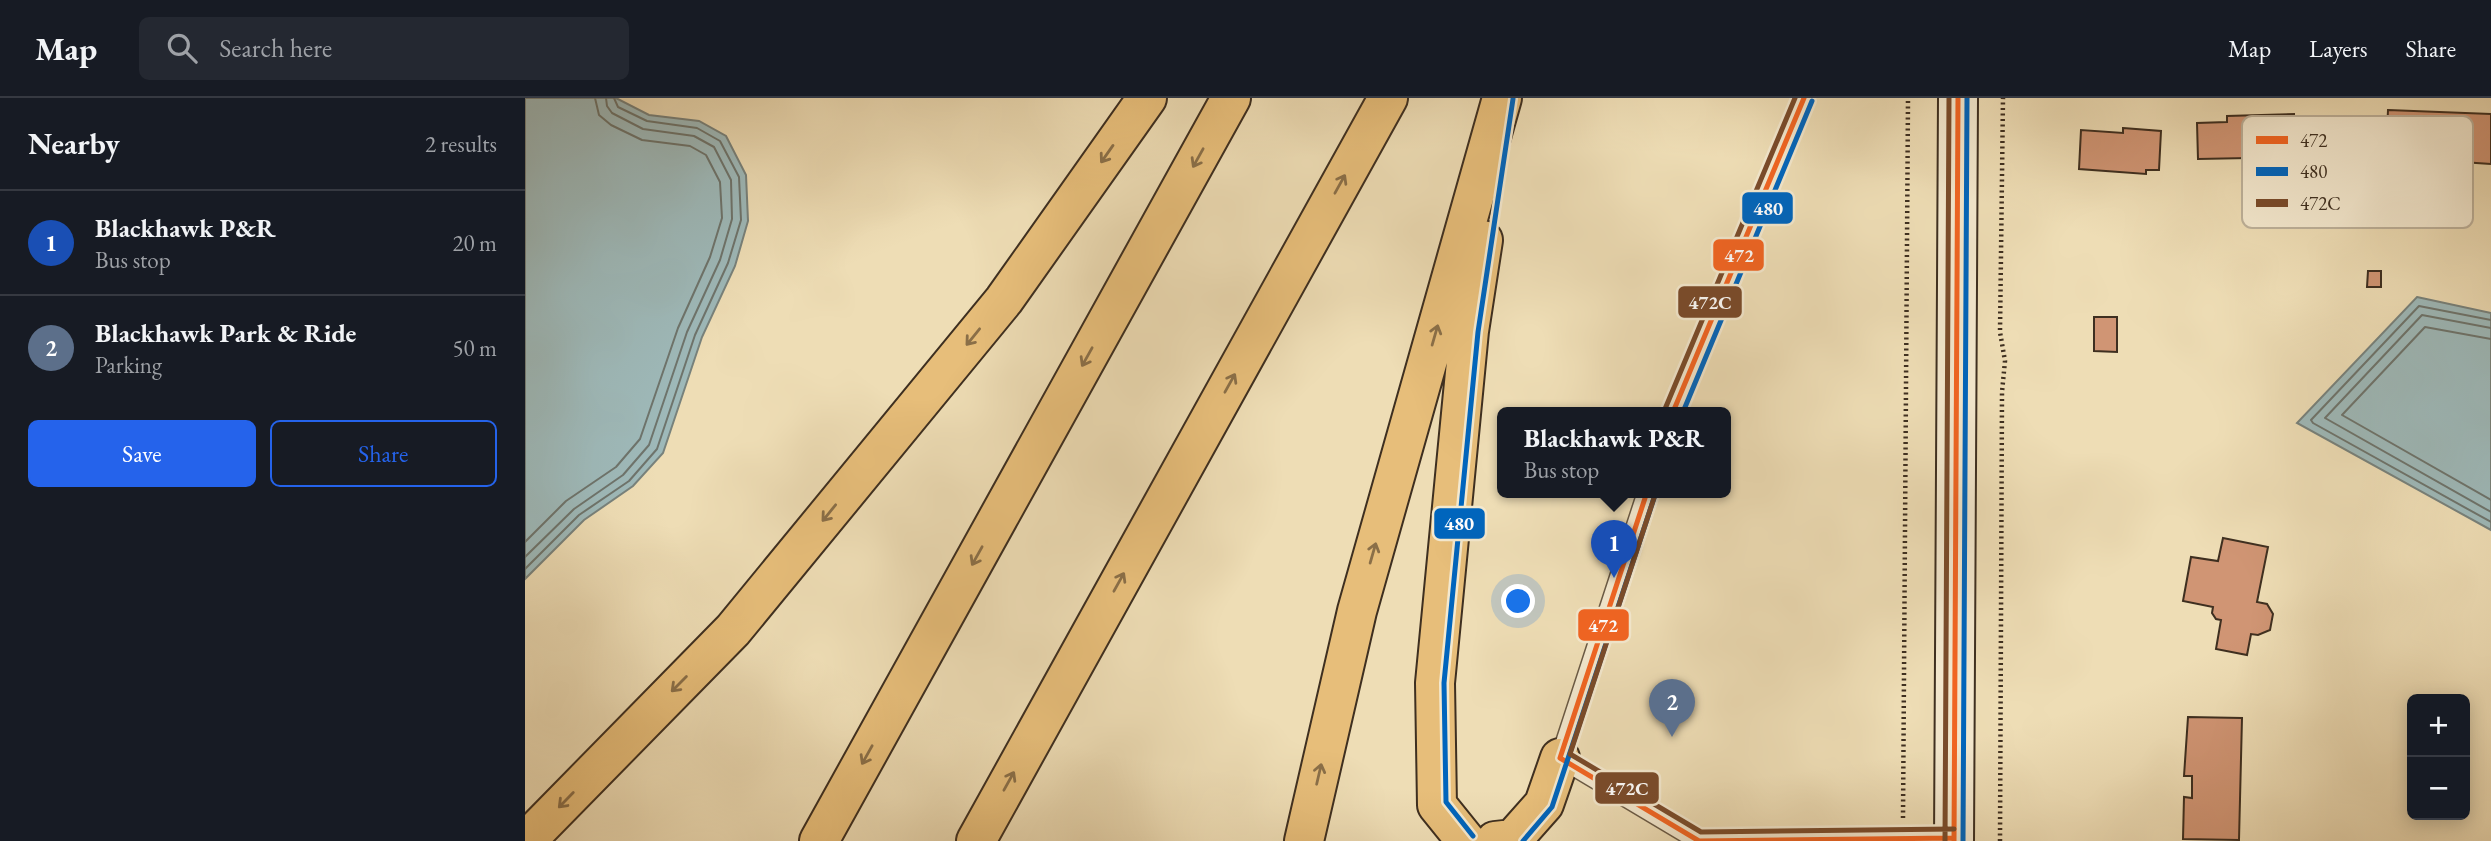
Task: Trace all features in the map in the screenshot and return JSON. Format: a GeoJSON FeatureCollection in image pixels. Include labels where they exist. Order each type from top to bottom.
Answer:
{"type":"FeatureCollection","features":[{"type":"Feature","properties":{"kind":"highway"},"geometry":{"type":"LineString","coordinates":[[526,841],[733,630],[1004,300],[1147,98]]}},
{"type":"Feature","properties":{"kind":"highway"},"geometry":{"type":"LineString","coordinates":[[819,841],[1231,98]]}},
{"type":"Feature","properties":{"kind":"highway"},"geometry":{"type":"LineString","coordinates":[[976,841],[1388,98]]}},
{"type":"Feature","properties":{"kind":"highway"},"geometry":{"type":"LineString","coordinates":[[1304,841],[1357,611],[1503,98]]}},
{"type":"Feature","properties":{"kind":"highway"},"geometry":{"type":"LineString","coordinates":[[1466,841],[1437,805],[1435,683],[1469,331],[1503,98]]}},
{"type":"Feature","properties":{"kind":"highway"},"geometry":{"type":"LineString","coordinates":[[1495,841],[1513,839],[1544,804],[1560,758]]}},
{"type":"Feature","properties":{"kind":"street"},"geometry":{"type":"LineString","coordinates":[[1954,840],[1958,98]]}},
{"type":"Feature","properties":{"kind":"lane"},"geometry":{"type":"LineString","coordinates":[[1675,407],[1804,98]]}},
{"type":"Feature","properties":{"kind":"lane"},"geometry":{"type":"LineString","coordinates":[[1645,498],[1560,758],[1699,841],[1954,840]]}},
{"type":"Feature","properties":{"kind":"path"},"geometry":{"type":"LineString","coordinates":[[1903,839],[1908,98]]}},
{"type":"Feature","properties":{"kind":"path"},"geometry":{"type":"LineString","coordinates":[[2000,841],[2002,406],[2005,361],[2000,332],[2003,98]]}},
{"type":"Feature","properties":{"kind":"water"},"geometry":{"type":"Polygon","coordinates":[[[525,98],[616,98],[649,115],[699,121],[726,136],[746,175],[748,221],[735,266],[702,337],[663,453],[633,486],[584,520],[525,579],[525,98]]]}},
{"type":"Feature","properties":{"kind":"water"},"geometry":{"type":"Polygon","coordinates":[[[2417,297],[2491,313],[2491,530],[2297,423],[2417,297]]]}},
{"type":"Feature","properties":{"kind":"building"},"geometry":{"type":"Polygon","coordinates":[[[2388,110],[2491,114],[2491,164],[2473,163],[2473,116],[2388,116],[2388,110]]]}},
{"type":"Feature","properties":{"kind":"building"},"geometry":{"type":"Polygon","coordinates":[[[2294,114],[2294,116],[2242,116],[2242,158],[2198,159],[2197,123],[2227,122],[2227,116],[2294,114]]]}},
{"type":"Feature","properties":{"kind":"building"},"geometry":{"type":"Polygon","coordinates":[[[2123,128],[2161,131],[2159,170],[2146,170],[2146,174],[2079,169],[2081,130],[2123,133],[2123,128]]]}},
{"type":"Feature","properties":{"kind":"building"},"geometry":{"type":"Polygon","coordinates":[[[2368,271],[2381,271],[2381,287],[2367,287],[2368,271]]]}},
{"type":"Feature","properties":{"kind":"building"},"geometry":{"type":"Polygon","coordinates":[[[2094,317],[2117,317],[2117,352],[2094,351],[2094,317]]]}},
{"type":"Feature","properties":{"kind":"building"},"geometry":{"type":"Polygon","coordinates":[[[2223,538],[2268,547],[2257,602],[2267,604],[2273,614],[2270,630],[2258,635],[2251,634],[2247,655],[2216,649],[2221,620],[2216,619],[2212,613],[2213,607],[2183,601],[2191,557],[2218,561],[2223,538]]]}},
{"type":"Feature","properties":{"kind":"building"},"geometry":{"type":"Polygon","coordinates":[[[2188,717],[2242,718],[2239,840],[2183,839],[2184,797],[2192,798],[2192,776],[2184,776],[2188,717]]]}},
{"type":"Feature","properties":{"kind":"transit line","name":"472C"},"geometry":{"type":"LineString","coordinates":[[1666,407],[1795,98]]}},
{"type":"Feature","properties":{"kind":"transit line","name":"472"},"geometry":{"type":"LineString","coordinates":[[1675,407],[1804,98]]}},
{"type":"Feature","properties":{"kind":"transit line","name":"472C"},"geometry":{"type":"LineString","coordinates":[[1945,841],[1949,98]]}},
{"type":"Feature","properties":{"kind":"transit line","name":"472"},"geometry":{"type":"LineString","coordinates":[[1954,841],[1958,98]]}},
{"type":"Feature","properties":{"kind":"transit line","name":"480"},"geometry":{"type":"LineString","coordinates":[[1963,841],[1967,98]]}},
{"type":"Feature","properties":{"kind":"transit line","name":"480"},"geometry":{"type":"LineString","coordinates":[[1473,836],[1446,802],[1444,683],[1478,332],[1513,99]]}},
{"type":"Feature","properties":{"kind":"transit line","name":"480"},"geometry":{"type":"LineString","coordinates":[[1685,407],[1812,101]]}},
{"type":"Feature","properties":{"kind":"transit line","name":"472"},"geometry":{"type":"LineString","coordinates":[[1560,758],[1645,498]]}},
{"type":"Feature","properties":{"kind":"transit line","name":"480"},"geometry":{"type":"LineString","coordinates":[[1523,841],[1552,807],[1654,498]]}},
{"type":"Feature","properties":{"kind":"transit line","name":"472C"},"geometry":{"type":"LineString","coordinates":[[1654,498],[1570,754],[1701,832],[1954,829]]}},
{"type":"Feature","properties":{"kind":"transit line","name":"472"},"geometry":{"type":"LineString","coordinates":[[1560,758],[1699,841],[1954,838]]}},
{"type":"Feature","properties":{"kind":"place","name":"Blackhawk P&R"},"geometry":{"type":"Point","coordinates":[1614,578]}},
{"type":"Feature","properties":{"kind":"place","name":"Blackhawk Park & Ride"},"geometry":{"type":"Point","coordinates":[1672,737]}}]}
